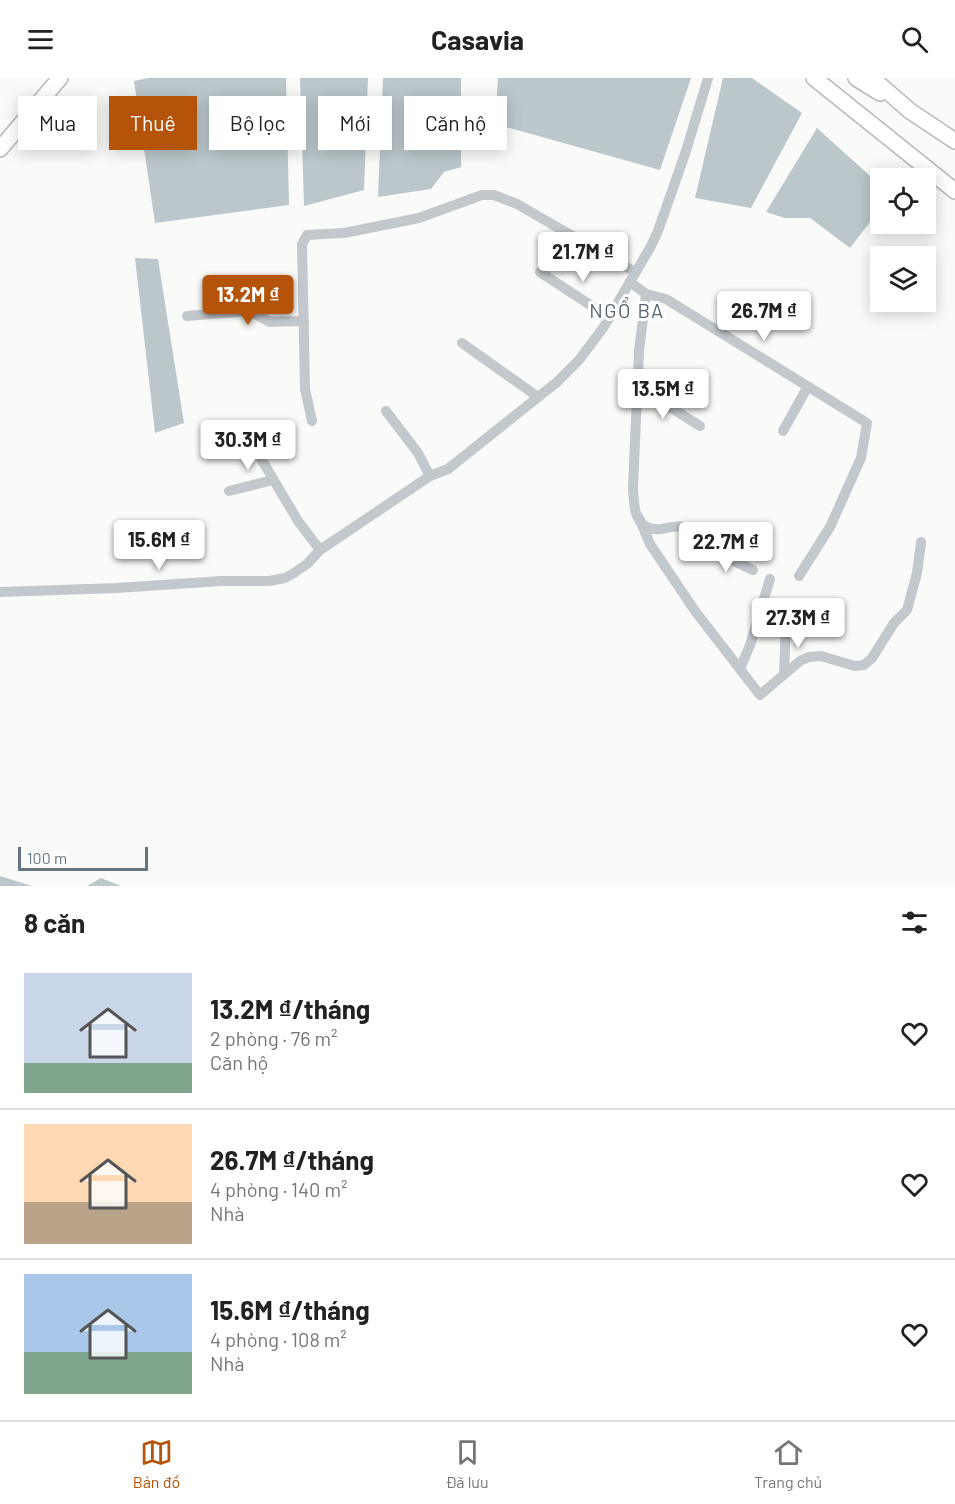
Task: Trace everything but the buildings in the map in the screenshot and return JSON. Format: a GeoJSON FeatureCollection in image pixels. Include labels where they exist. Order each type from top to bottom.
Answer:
{"type":"FeatureCollection","features":[{"type":"Feature","properties":{"kind":"main road"},"geometry":{"type":"LineString","coordinates":[[0,149],[60,78]]}},
{"type":"Feature","properties":{"kind":"main road"},"geometry":{"type":"LineString","coordinates":[[814,78],[955,191]]}},
{"type":"Feature","properties":{"kind":"main road"},"geometry":{"type":"LineString","coordinates":[[856,78],[955,141]]}},
{"type":"Feature","properties":{"kind":"main road"},"geometry":{"type":"LineString","coordinates":[[872,78],[910,111]]}},
{"type":"Feature","properties":{"kind":"street"},"geometry":{"type":"LineString","coordinates":[[0,592],[117,588],[221,581],[269,581],[285,578],[307,564],[320,550],[430,476],[448,469],[557,382],[579,360],[610,318],[658,231],[708,78]]}},
{"type":"Feature","properties":{"kind":"street"},"geometry":{"type":"LineString","coordinates":[[312,421],[305,389],[302,244],[305,236],[344,233],[419,218],[482,195],[494,195],[517,204],[632,277],[646,294],[666,299],[867,423],[861,458],[830,527],[799,576]]}},
{"type":"Feature","properties":{"kind":"street"},"geometry":{"type":"LineString","coordinates":[[540,272],[610,318]]}},
{"type":"Feature","properties":{"kind":"street"},"geometry":{"type":"LineString","coordinates":[[646,294],[639,351],[634,505],[650,544],[695,611],[760,695],[800,661],[809,657],[820,656],[855,666],[864,664],[872,658],[894,623],[907,610],[917,573],[921,542]]}},
{"type":"Feature","properties":{"kind":"street"},"geometry":{"type":"LineString","coordinates":[[188,316],[249,311],[270,322],[304,321]]}},
{"type":"Feature","properties":{"kind":"street"},"geometry":{"type":"LineString","coordinates":[[462,343],[538,397]]}},
{"type":"Feature","properties":{"kind":"street"},"geometry":{"type":"LineString","coordinates":[[783,431],[808,386]]}},
{"type":"Feature","properties":{"kind":"street"},"geometry":{"type":"LineString","coordinates":[[637,391],[668,406],[700,426]]}},
{"type":"Feature","properties":{"kind":"street"},"geometry":{"type":"LineString","coordinates":[[386,411],[418,453],[430,476]]}},
{"type":"Feature","properties":{"kind":"street"},"geometry":{"type":"LineString","coordinates":[[247,435],[298,521],[320,550]]}},
{"type":"Feature","properties":{"kind":"street"},"geometry":{"type":"LineString","coordinates":[[230,490],[273,480]]}},
{"type":"Feature","properties":{"kind":"street"},"geometry":{"type":"LineString","coordinates":[[639,518],[646,527],[651,529],[670,529],[678,526],[687,528],[729,558],[753,570]]}},
{"type":"Feature","properties":{"kind":"street"},"geometry":{"type":"LineString","coordinates":[[740,669],[750,645],[770,579]]}},
{"type":"Feature","properties":{"kind":"street"},"geometry":{"type":"LineString","coordinates":[[784,674],[786,622]]}},
{"type":"Feature","properties":{"kind":"shaded area"},"geometry":{"type":"Polygon","coordinates":[[[148,78],[286,78],[286,96],[209,96],[209,150],[288,150],[289,205],[155,223],[144,150],[197,150],[197,96],[136,96],[134,81],[148,78]]]}},
{"type":"Feature","properties":{"kind":"shaded area"},"geometry":{"type":"Polygon","coordinates":[[[300,78],[368,78],[367,96],[318,96],[318,150],[365,150],[364,190],[304,206],[302,150],[306,150],[306,96],[301,96],[300,78]]]}},
{"type":"Feature","properties":{"kind":"shaded area"},"geometry":{"type":"Polygon","coordinates":[[[383,78],[461,78],[461,96],[404,96],[404,150],[461,150],[461,167],[444,172],[431,189],[378,197],[380,150],[392,150],[392,96],[382,96],[383,78]]]}},
{"type":"Feature","properties":{"kind":"shaded area"},"geometry":{"type":"Polygon","coordinates":[[[498,78],[691,78],[660,170],[507,127],[507,96],[497,96],[498,78]]]}},
{"type":"Feature","properties":{"kind":"shaded area"},"geometry":{"type":"Polygon","coordinates":[[[723,78],[752,78],[802,113],[751,208],[695,198],[723,78]]]}},
{"type":"Feature","properties":{"kind":"shaded area"},"geometry":{"type":"Polygon","coordinates":[[[817,128],[870,176],[870,222],[850,248],[810,218],[785,218],[766,212],[817,128]]]}},
{"type":"Feature","properties":{"kind":"shaded area"},"geometry":{"type":"Polygon","coordinates":[[[135,258],[158,259],[184,423],[155,433],[135,258]]]}},
{"type":"Feature","properties":{"kind":"shaded area"},"geometry":{"type":"Polygon","coordinates":[[[0,876],[32,886],[0,886],[0,876]]]}},
{"type":"Feature","properties":{"kind":"shaded area"},"geometry":{"type":"Polygon","coordinates":[[[101,878],[121,886],[87,886],[101,878]]]}},
{"type":"Feature","properties":{"kind":"district","name":"NGỔ BA"},"geometry":{"type":"Point","coordinates":[627,310]}}]}
